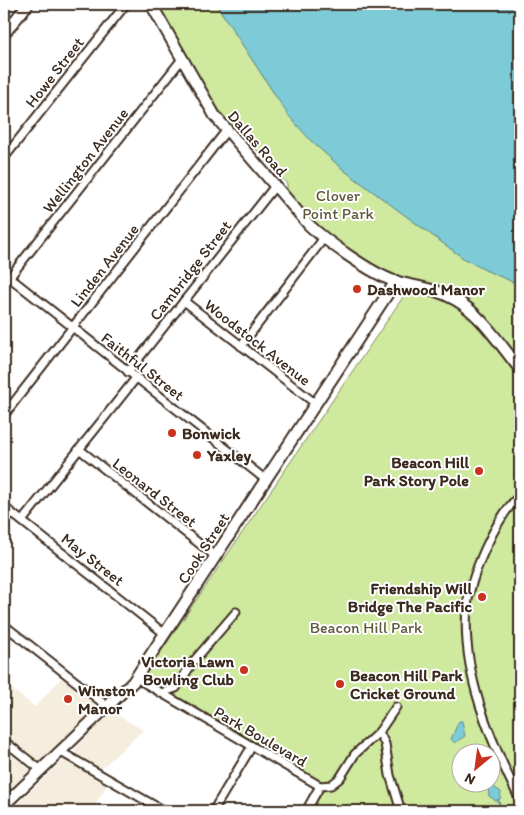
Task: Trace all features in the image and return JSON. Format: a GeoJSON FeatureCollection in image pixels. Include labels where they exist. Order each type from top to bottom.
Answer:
{"type":"FeatureCollection","features":[{"type":"Feature","properties":{"kind":"main road","name":"Dallas Road"},"geometry":{"type":"LineString","coordinates":[[151,4],[215,116],[309,225],[324,238],[386,278],[431,289],[458,301],[472,312],[520,369]]}},
{"type":"Feature","properties":{"kind":"main road"},"geometry":{"type":"LineString","coordinates":[[4,34],[24,5]]}},
{"type":"Feature","properties":{"kind":"main road","name":"Cook Street"},"geometry":{"type":"LineString","coordinates":[[4,805],[136,678],[396,281]]}},
{"type":"Feature","properties":{"kind":"street","name":"Howe Street"},"geometry":{"type":"LineString","coordinates":[[4,158],[126,4]]}},
{"type":"Feature","properties":{"kind":"street","name":"Wellington Avenue"},"geometry":{"type":"LineString","coordinates":[[7,276],[182,59]]}},
{"type":"Feature","properties":{"kind":"street","name":"Linden Avenue"},"geometry":{"type":"LineString","coordinates":[[4,415],[226,131]]}},
{"type":"Feature","properties":{"kind":"street","name":"Cambridge Street"},"geometry":{"type":"LineString","coordinates":[[128,372],[274,186]]}},
{"type":"Feature","properties":{"kind":"street"},"geometry":{"type":"LineString","coordinates":[[241,346],[324,238]]}},
{"type":"Feature","properties":{"kind":"street","name":"Faithful Street"},"geometry":{"type":"LineString","coordinates":[[7,276],[266,480]]}},
{"type":"Feature","properties":{"kind":"street","name":"Woodstock Avenue"},"geometry":{"type":"LineString","coordinates":[[184,301],[316,404]]}},
{"type":"Feature","properties":{"kind":"street"},"geometry":{"type":"LineString","coordinates":[[22,521],[136,378]]}},
{"type":"Feature","properties":{"kind":"street","name":"Leonard Street"},"geometry":{"type":"LineString","coordinates":[[79,449],[215,556]]}},
{"type":"Feature","properties":{"kind":"street"},"geometry":{"type":"LineString","coordinates":[[520,495],[502,516],[487,544],[474,576],[467,606],[468,646],[477,692],[500,756],[520,800]]}},
{"type":"Feature","properties":{"kind":"street","name":"May Street"},"geometry":{"type":"LineString","coordinates":[[4,507],[165,634]]}},
{"type":"Feature","properties":{"kind":"street"},"geometry":{"type":"LineString","coordinates":[[161,693],[176,688],[198,656],[236,612]]}},
{"type":"Feature","properties":{"kind":"street"},"geometry":{"type":"LineString","coordinates":[[4,625],[108,707]]}},
{"type":"Feature","properties":{"kind":"street","name":"Park Boulevard"},"geometry":{"type":"LineString","coordinates":[[136,678],[320,786]]}},
{"type":"Feature","properties":{"kind":"street"},"geometry":{"type":"LineString","coordinates":[[176,688],[179,704]]}},
{"type":"Feature","properties":{"kind":"street"},"geometry":{"type":"LineString","coordinates":[[306,811],[320,786],[330,785],[340,778],[355,754],[379,732],[396,707]]}},
{"type":"Feature","properties":{"kind":"street"},"geometry":{"type":"LineString","coordinates":[[379,732],[385,744],[390,775],[401,811]]}},
{"type":"Feature","properties":{"kind":"street"},"geometry":{"type":"LineString","coordinates":[[4,741],[41,770]]}},
{"type":"Feature","properties":{"kind":"street"},"geometry":{"type":"LineString","coordinates":[[213,811],[252,746]]}},
{"type":"Feature","properties":{"kind":"street"},"geometry":{"type":"LineString","coordinates":[[61,752],[164,811]]}},
{"type":"Feature","properties":{"kind":"street"},"geometry":{"type":"LineString","coordinates":[[4,805],[12,811]]}},
{"type":"Feature","properties":{"kind":"shaded area"},"geometry":{"type":"Polygon","coordinates":[[[63,676],[95,702],[96,709],[38,763],[4,737],[4,689],[7,685],[35,707],[63,676]]]}},
{"type":"Feature","properties":{"kind":"shaded area"},"geometry":{"type":"Polygon","coordinates":[[[112,712],[143,730],[100,770],[77,757],[75,748],[112,712]]]}},
{"type":"Feature","properties":{"kind":"shaded area"},"geometry":{"type":"Polygon","coordinates":[[[4,748],[30,770],[4,795],[4,748]]]}},
{"type":"Feature","properties":{"kind":"shaded area"},"geometry":{"type":"Polygon","coordinates":[[[64,759],[107,785],[91,811],[16,810],[16,805],[64,759]]]}},
{"type":"Feature","properties":{"kind":"green space","name":"Beacon Hill Park"},"geometry":{"type":"Polygon","coordinates":[[[157,4],[216,4],[277,98],[312,142],[345,171],[463,258],[520,285],[520,811],[311,811],[324,789],[320,781],[143,678],[414,281],[396,276],[361,258],[344,247],[314,221],[287,193],[287,184],[236,126],[225,122],[157,4]]]}},
{"type":"Feature","properties":{"kind":"water"},"geometry":{"type":"Polygon","coordinates":[[[216,4],[520,4],[520,285],[463,258],[345,171],[312,142],[288,115],[216,4]]]}},
{"type":"Feature","properties":{"kind":"water"},"geometry":{"type":"Polygon","coordinates":[[[459,721],[462,721],[465,736],[456,742],[451,739],[459,721]]]}},
{"type":"Feature","properties":{"kind":"water"},"geometry":{"type":"Polygon","coordinates":[[[489,792],[501,792],[500,799],[496,801],[489,796],[489,792]]]}},
{"type":"Feature","properties":{"kind":"waterway"},"geometry":{"type":"LineString","coordinates":[[498,800],[500,806],[498,811]]}},
{"type":"Feature","properties":{"kind":"place","name":"Dashwood Manor"},"geometry":{"type":"Point","coordinates":[357,289]}},
{"type":"Feature","properties":{"kind":"place","name":"Bonwick"},"geometry":{"type":"Point","coordinates":[172,433]}},
{"type":"Feature","properties":{"kind":"place","name":"Yaxley"},"geometry":{"type":"Point","coordinates":[197,455]}},
{"type":"Feature","properties":{"kind":"place","name":"Beacon Hill Park Story Pole"},"geometry":{"type":"Point","coordinates":[479,471]}},
{"type":"Feature","properties":{"kind":"place","name":"Friendship Will Bridge The Pacific"},"geometry":{"type":"Point","coordinates":[482,597]}},
{"type":"Feature","properties":{"kind":"place","name":"Victoria Lawn Bowling Club"},"geometry":{"type":"Point","coordinates":[244,670]}},
{"type":"Feature","properties":{"kind":"place","name":"Beacon Hill Park Cricket Ground"},"geometry":{"type":"Point","coordinates":[340,684]}},
{"type":"Feature","properties":{"kind":"place","name":"Winston Manor"},"geometry":{"type":"Point","coordinates":[68,699]}},
{"type":"Feature","properties":{"kind":"park label","name":"Clover Point Park"},"geometry":{"type":"Point","coordinates":[338,204]}}]}
